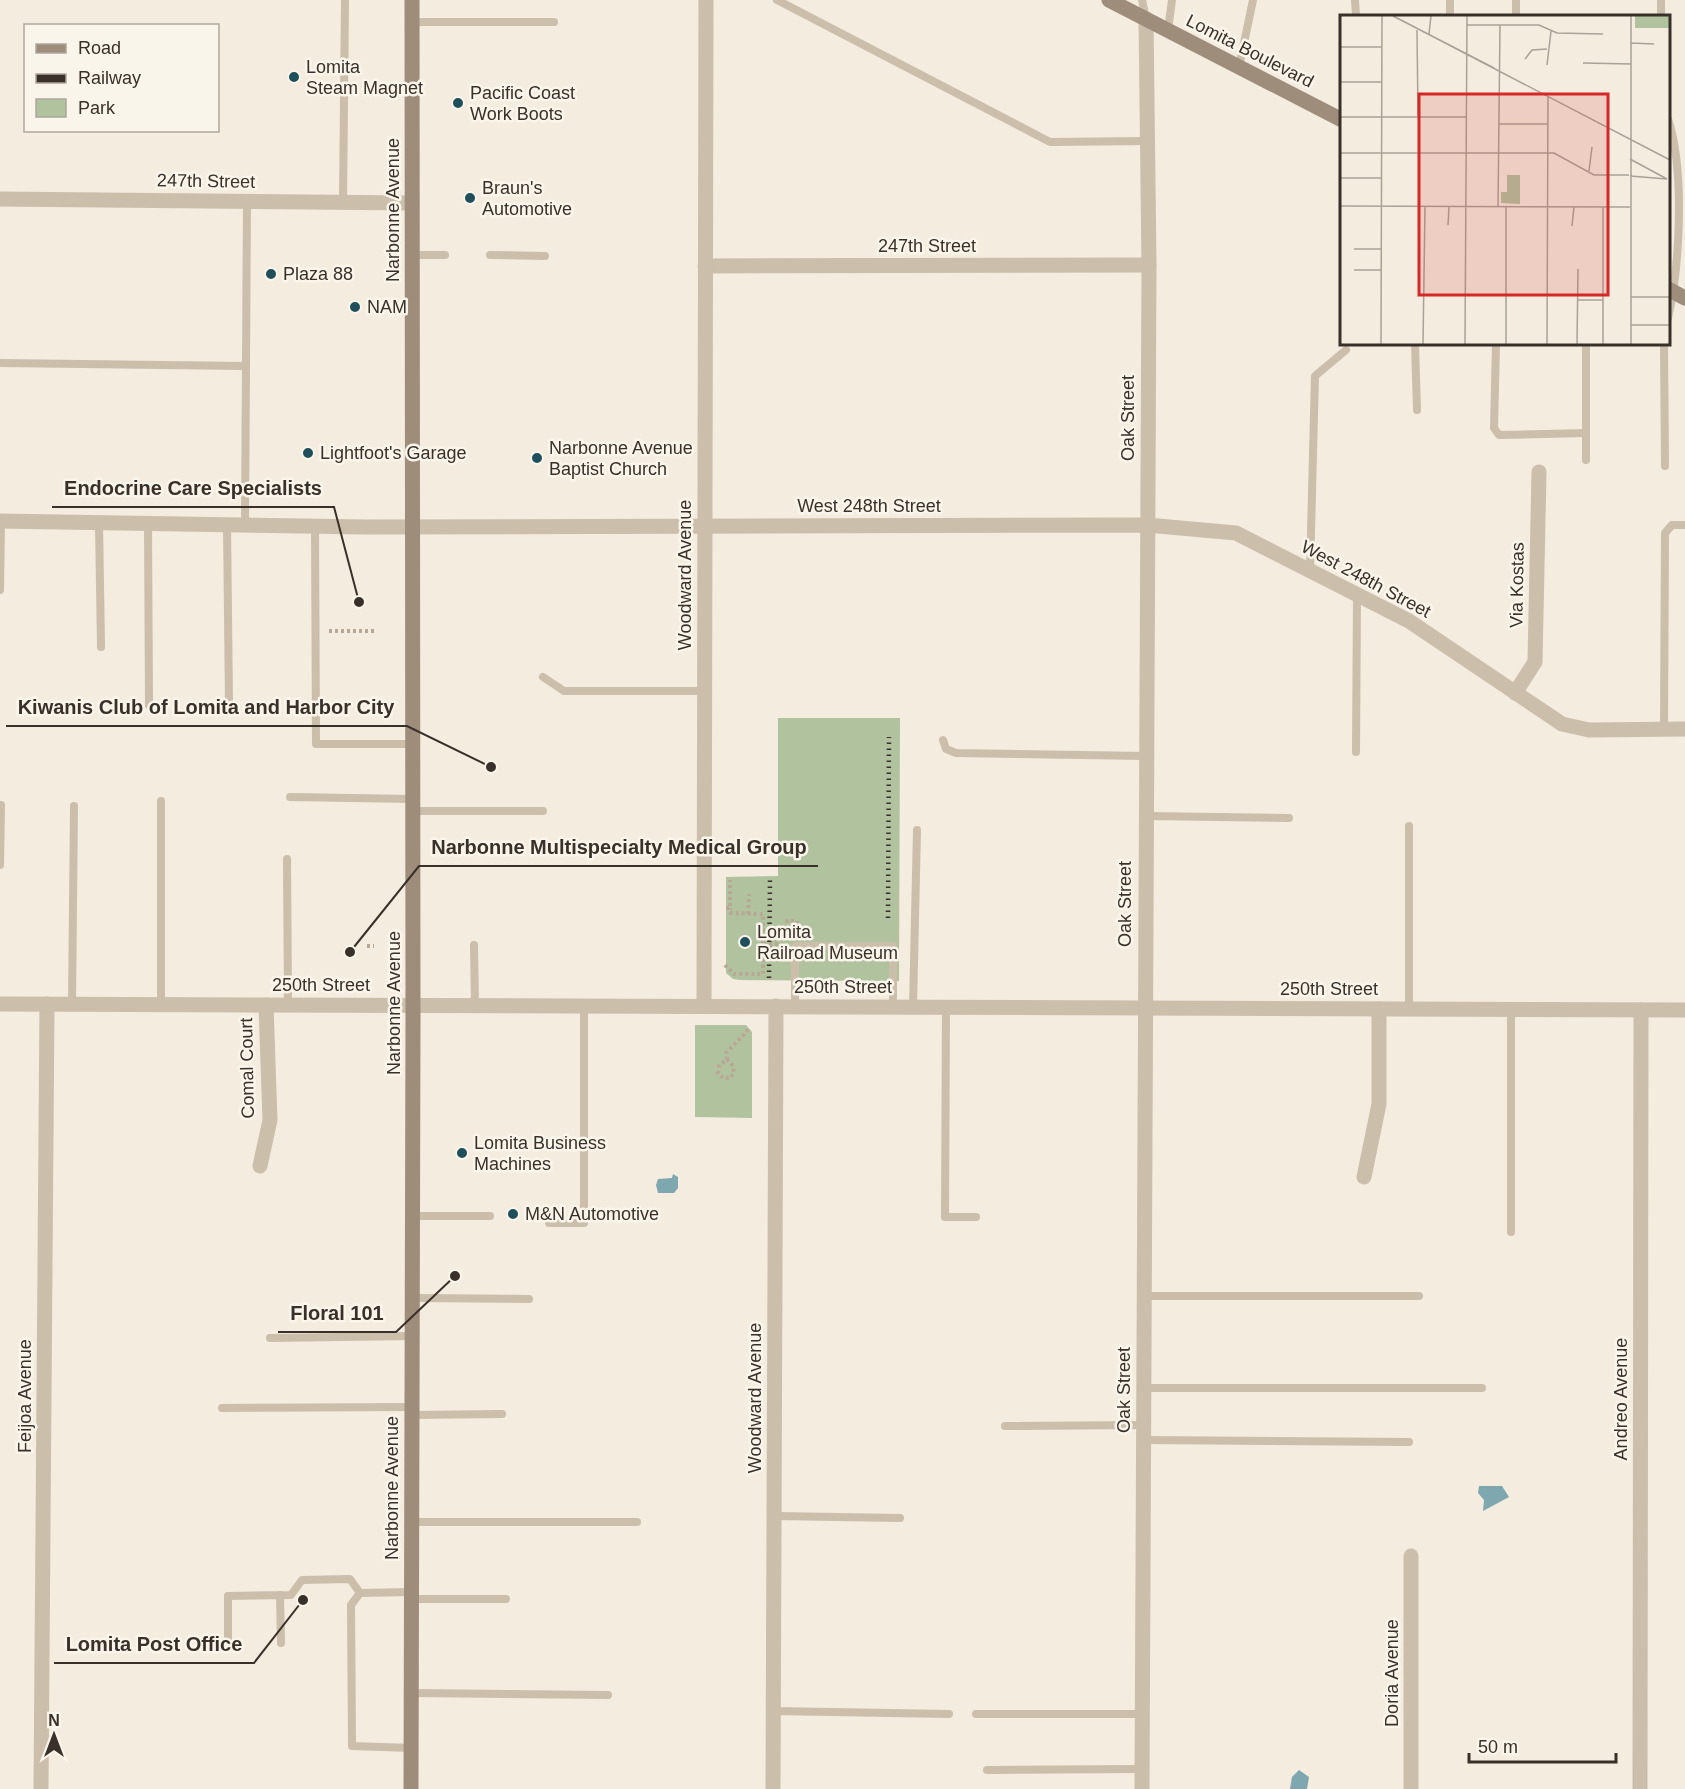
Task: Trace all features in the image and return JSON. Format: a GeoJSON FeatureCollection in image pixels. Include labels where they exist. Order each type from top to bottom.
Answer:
{"type":"FeatureCollection","features":[{"type":"Feature","properties":{"kind":"main road","name":"Narbonne Avenue"},"geometry":{"type":"LineString","coordinates":[[411,1789],[412,0]]}},
{"type":"Feature","properties":{"kind":"main road","name":"Lomita Boulevard"},"geometry":{"type":"LineString","coordinates":[[1109,0],[1340,119]]}},
{"type":"Feature","properties":{"kind":"street","name":"Woodward Avenue"},"geometry":{"type":"LineString","coordinates":[[704,1006],[706,0]]}},
{"type":"Feature","properties":{"kind":"street","name":"Oak Street"},"geometry":{"type":"LineString","coordinates":[[1142,1789],[1149,265],[1146,19]]}},
{"type":"Feature","properties":{"kind":"street","name":"247th Street"},"geometry":{"type":"LineString","coordinates":[[0,199],[412,203]]}},
{"type":"Feature","properties":{"kind":"street","name":"247th Street"},"geometry":{"type":"LineString","coordinates":[[705,266],[1149,265]]}},
{"type":"Feature","properties":{"kind":"street","name":"Via Kostas"},"geometry":{"type":"LineString","coordinates":[[1515,693],[1535,662],[1539,472]]}},
{"type":"Feature","properties":{"kind":"street","name":"West 248th Street"},"geometry":{"type":"LineString","coordinates":[[1,521],[411,527],[1147,525],[1236,533],[1409,621],[1562,724],[1589,730],[1685,729]]}},
{"type":"Feature","properties":{"kind":"street","name":"250th Street"},"geometry":{"type":"LineString","coordinates":[[0,1004],[1685,1010]]}},
{"type":"Feature","properties":{"kind":"street","name":"Feijoa Avenue"},"geometry":{"type":"LineString","coordinates":[[41,1789],[47,1004]]}},
{"type":"Feature","properties":{"kind":"street","name":"Comal Court"},"geometry":{"type":"LineString","coordinates":[[260,1167],[270,1120],[266,1005]]}},
{"type":"Feature","properties":{"kind":"street","name":"Woodward Avenue"},"geometry":{"type":"LineString","coordinates":[[773,1789],[776,1006]]}},
{"type":"Feature","properties":{"kind":"street"},"geometry":{"type":"LineString","coordinates":[[1364,1177],[1379,1104],[1379,1009]]}},
{"type":"Feature","properties":{"kind":"street","name":"Andreo Avenue"},"geometry":{"type":"LineString","coordinates":[[1640,1789],[1641,1010]]}},
{"type":"Feature","properties":{"kind":"street","name":"Doria Avenue"},"geometry":{"type":"LineString","coordinates":[[1411,1556],[1411,1789]]}},
{"type":"Feature","properties":{"kind":"lane"},"geometry":{"type":"LineString","coordinates":[[343,202],[345,0]]}},
{"type":"Feature","properties":{"kind":"lane"},"geometry":{"type":"LineString","coordinates":[[777,0],[1050,142],[1147,141]]}},
{"type":"Feature","properties":{"kind":"lane"},"geometry":{"type":"LineString","coordinates":[[1142,0],[1146,19]]}},
{"type":"Feature","properties":{"kind":"lane"},"geometry":{"type":"LineString","coordinates":[[1168,30],[1172,0]]}},
{"type":"Feature","properties":{"kind":"lane"},"geometry":{"type":"LineString","coordinates":[[1239,67],[1253,0]]}},
{"type":"Feature","properties":{"kind":"lane"},"geometry":{"type":"LineString","coordinates":[[1355,0],[1356,15]]}},
{"type":"Feature","properties":{"kind":"lane"},"geometry":{"type":"LineString","coordinates":[[412,22],[554,22]]}},
{"type":"Feature","properties":{"kind":"lane"},"geometry":{"type":"LineString","coordinates":[[1670,124],[1676,138],[1682,178],[1676,293],[1670,312]]}},
{"type":"Feature","properties":{"kind":"lane"},"geometry":{"type":"LineString","coordinates":[[245,525],[244,366],[247,201]]}},
{"type":"Feature","properties":{"kind":"lane"},"geometry":{"type":"LineString","coordinates":[[412,255],[445,255]]}},
{"type":"Feature","properties":{"kind":"lane"},"geometry":{"type":"LineString","coordinates":[[490,255],[544,255]]}},
{"type":"Feature","properties":{"kind":"lane"},"geometry":{"type":"LineString","coordinates":[[1415,345],[1417,410]]}},
{"type":"Feature","properties":{"kind":"lane"},"geometry":{"type":"LineString","coordinates":[[1496,345],[1494,428],[1499,435],[1586,433]]}},
{"type":"Feature","properties":{"kind":"lane"},"geometry":{"type":"LineString","coordinates":[[1586,345],[1586,460]]}},
{"type":"Feature","properties":{"kind":"lane"},"geometry":{"type":"LineString","coordinates":[[1664,345],[1665,466]]}},
{"type":"Feature","properties":{"kind":"lane"},"geometry":{"type":"LineString","coordinates":[[1310,571],[1315,376],[1346,350]]}},
{"type":"Feature","properties":{"kind":"lane"},"geometry":{"type":"LineString","coordinates":[[0,363],[244,366]]}},
{"type":"Feature","properties":{"kind":"lane"},"geometry":{"type":"LineString","coordinates":[[0,590],[1,521]]}},
{"type":"Feature","properties":{"kind":"lane"},"geometry":{"type":"LineString","coordinates":[[99,523],[100,647]]}},
{"type":"Feature","properties":{"kind":"lane"},"geometry":{"type":"LineString","coordinates":[[148,523],[149,705]]}},
{"type":"Feature","properties":{"kind":"lane"},"geometry":{"type":"LineString","coordinates":[[227,525],[229,704]]}},
{"type":"Feature","properties":{"kind":"lane"},"geometry":{"type":"LineString","coordinates":[[1664,729],[1665,533],[1672,525],[1685,525]]}},
{"type":"Feature","properties":{"kind":"lane"},"geometry":{"type":"LineString","coordinates":[[315,526],[316,744],[412,744]]}},
{"type":"Feature","properties":{"kind":"lane"},"geometry":{"type":"LineString","coordinates":[[1356,752],[1358,594]]}},
{"type":"Feature","properties":{"kind":"lane"},"geometry":{"type":"LineString","coordinates":[[543,677],[564,691],[705,691]]}},
{"type":"Feature","properties":{"kind":"lane"},"geometry":{"type":"LineString","coordinates":[[943,740],[946,748],[956,753],[1146,756]]}},
{"type":"Feature","properties":{"kind":"lane"},"geometry":{"type":"LineString","coordinates":[[290,797],[543,811]]}},
{"type":"Feature","properties":{"kind":"lane"},"geometry":{"type":"LineString","coordinates":[[161,801],[161,1004]]}},
{"type":"Feature","properties":{"kind":"lane"},"geometry":{"type":"LineString","coordinates":[[0,865],[1,805]]}},
{"type":"Feature","properties":{"kind":"lane"},"geometry":{"type":"LineString","coordinates":[[72,1004],[74,806]]}},
{"type":"Feature","properties":{"kind":"lane"},"geometry":{"type":"LineString","coordinates":[[1145,816],[1289,818]]}},
{"type":"Feature","properties":{"kind":"lane"},"geometry":{"type":"LineString","coordinates":[[1409,826],[1409,1009]]}},
{"type":"Feature","properties":{"kind":"lane"},"geometry":{"type":"LineString","coordinates":[[913,1007],[917,830]]}},
{"type":"Feature","properties":{"kind":"lane"},"geometry":{"type":"LineString","coordinates":[[287,859],[288,1005]]}},
{"type":"Feature","properties":{"kind":"lane"},"geometry":{"type":"LineString","coordinates":[[474,945],[475,1005]]}},
{"type":"Feature","properties":{"kind":"lane"},"geometry":{"type":"LineString","coordinates":[[795,1006],[795,946],[893,946],[893,1007]]}},
{"type":"Feature","properties":{"kind":"lane"},"geometry":{"type":"LineString","coordinates":[[549,1223],[584,1223],[584,1006]]}},
{"type":"Feature","properties":{"kind":"lane"},"geometry":{"type":"LineString","coordinates":[[946,1007],[945,1217],[976,1217]]}},
{"type":"Feature","properties":{"kind":"lane"},"geometry":{"type":"LineString","coordinates":[[1511,1009],[1511,1232]]}},
{"type":"Feature","properties":{"kind":"lane"},"geometry":{"type":"LineString","coordinates":[[413,1216],[490,1216]]}},
{"type":"Feature","properties":{"kind":"lane"},"geometry":{"type":"LineString","coordinates":[[1143,1296],[1419,1296]]}},
{"type":"Feature","properties":{"kind":"lane"},"geometry":{"type":"LineString","coordinates":[[412,1298],[529,1299]]}},
{"type":"Feature","properties":{"kind":"lane"},"geometry":{"type":"LineString","coordinates":[[270,1338],[412,1336]]}},
{"type":"Feature","properties":{"kind":"lane"},"geometry":{"type":"LineString","coordinates":[[1143,1388],[1482,1388]]}},
{"type":"Feature","properties":{"kind":"lane"},"geometry":{"type":"LineString","coordinates":[[222,1408],[502,1414]]}},
{"type":"Feature","properties":{"kind":"lane"},"geometry":{"type":"LineString","coordinates":[[1005,1426],[1409,1442]]}},
{"type":"Feature","properties":{"kind":"lane"},"geometry":{"type":"LineString","coordinates":[[775,1516],[900,1518]]}},
{"type":"Feature","properties":{"kind":"lane"},"geometry":{"type":"LineString","coordinates":[[412,1522],[637,1522]]}},
{"type":"Feature","properties":{"kind":"lane"},"geometry":{"type":"LineString","coordinates":[[228,1647],[228,1596],[291,1595],[302,1580],[350,1579],[360,1593]]}},
{"type":"Feature","properties":{"kind":"lane"},"geometry":{"type":"LineString","coordinates":[[360,1593],[506,1599]]}},
{"type":"Feature","properties":{"kind":"lane"},"geometry":{"type":"LineString","coordinates":[[360,1593],[351,1605],[352,1746],[411,1748]]}},
{"type":"Feature","properties":{"kind":"lane"},"geometry":{"type":"LineString","coordinates":[[280,1595],[281,1643]]}},
{"type":"Feature","properties":{"kind":"lane"},"geometry":{"type":"LineString","coordinates":[[411,1694],[608,1695]]}},
{"type":"Feature","properties":{"kind":"lane"},"geometry":{"type":"LineString","coordinates":[[773,1711],[949,1714]]}},
{"type":"Feature","properties":{"kind":"lane"},"geometry":{"type":"LineString","coordinates":[[975,1714],[1142,1714]]}},
{"type":"Feature","properties":{"kind":"lane"},"geometry":{"type":"LineString","coordinates":[[987,1770],[1142,1768]]}},
{"type":"Feature","properties":{"kind":"path"},"geometry":{"type":"LineString","coordinates":[[315,631],[376,631]]}},
{"type":"Feature","properties":{"kind":"path"},"geometry":{"type":"LineString","coordinates":[[725,965],[734,974],[763,974],[764,914],[730,914],[728,908],[730,880]]}},
{"type":"Feature","properties":{"kind":"path"},"geometry":{"type":"LineString","coordinates":[[748,914],[749,894]]}},
{"type":"Feature","properties":{"kind":"path"},"geometry":{"type":"LineString","coordinates":[[787,921],[797,921]]}},
{"type":"Feature","properties":{"kind":"path"},"geometry":{"type":"LineString","coordinates":[[763,944],[787,944]]}},
{"type":"Feature","properties":{"kind":"path"},"geometry":{"type":"LineString","coordinates":[[367,946],[374,946]]}},
{"type":"Feature","properties":{"kind":"path"},"geometry":{"type":"LineString","coordinates":[[727,1059],[719,1066],[718,1073],[723,1078],[730,1078],[734,1073],[734,1066],[727,1059],[726,1053],[749,1029]]}},
{"type":"Feature","properties":{"kind":"green space"},"geometry":{"type":"Polygon","coordinates":[[[778,718],[900,718],[899,981],[739,980],[733,979],[726,973],[726,877],[778,876],[778,718]]]}},
{"type":"Feature","properties":{"kind":"green space"},"geometry":{"type":"Polygon","coordinates":[[[695,1025],[746,1025],[752,1032],[752,1118],[695,1117],[695,1025]]]}},
{"type":"Feature","properties":{"kind":"water"},"geometry":{"type":"Polygon","coordinates":[[[673,1174],[678,1177],[678,1188],[674,1193],[658,1193],[656,1185],[658,1179],[672,1178],[673,1174]]]}},
{"type":"Feature","properties":{"kind":"water"},"geometry":{"type":"Polygon","coordinates":[[[1479,1486],[1502,1486],[1509,1497],[1483,1511],[1484,1500],[1478,1493],[1479,1486]]]}},
{"type":"Feature","properties":{"kind":"water"},"geometry":{"type":"Polygon","coordinates":[[[1299,1770],[1309,1777],[1307,1789],[1290,1789],[1292,1777],[1299,1770]]]}},
{"type":"Feature","properties":{"kind":"railway"},"geometry":{"type":"LineString","coordinates":[[888,918],[889,737]]}},
{"type":"Feature","properties":{"kind":"railway"},"geometry":{"type":"LineString","coordinates":[[769,978],[770,879]]}},
{"type":"Feature","properties":{"kind":"place","name":"Lomita Steam Magnet"},"geometry":{"type":"Point","coordinates":[294,77]}},
{"type":"Feature","properties":{"kind":"place","name":"Pacific Coast Work Boots"},"geometry":{"type":"Point","coordinates":[458,103]}},
{"type":"Feature","properties":{"kind":"place","name":"Braun's Automotive"},"geometry":{"type":"Point","coordinates":[470,198]}},
{"type":"Feature","properties":{"kind":"place","name":"Plaza 88"},"geometry":{"type":"Point","coordinates":[271,274]}},
{"type":"Feature","properties":{"kind":"place","name":"NAM"},"geometry":{"type":"Point","coordinates":[355,307]}},
{"type":"Feature","properties":{"kind":"place","name":"Lightfoot's Garage"},"geometry":{"type":"Point","coordinates":[308,453]}},
{"type":"Feature","properties":{"kind":"place","name":"Narbonne Avenue Baptist Church"},"geometry":{"type":"Point","coordinates":[537,458]}},
{"type":"Feature","properties":{"kind":"place","name":"Endocrine Care Specialists"},"geometry":{"type":"Point","coordinates":[359,602]}},
{"type":"Feature","properties":{"kind":"place","name":"Kiwanis Club of Lomita and Harbor City"},"geometry":{"type":"Point","coordinates":[491,767]}},
{"type":"Feature","properties":{"kind":"place","name":"Lomita Railroad Museum"},"geometry":{"type":"Point","coordinates":[745,942]}},
{"type":"Feature","properties":{"kind":"place","name":"Narbonne Multispecialty Medical Group"},"geometry":{"type":"Point","coordinates":[350,952]}},
{"type":"Feature","properties":{"kind":"place","name":"Lomita Business Machines"},"geometry":{"type":"Point","coordinates":[462,1153]}},
{"type":"Feature","properties":{"kind":"place","name":"M&N Automotive"},"geometry":{"type":"Point","coordinates":[513,1214]}},
{"type":"Feature","properties":{"kind":"place","name":"Floral 101"},"geometry":{"type":"Point","coordinates":[455,1276]}},
{"type":"Feature","properties":{"kind":"place","name":"Lomita Post Office"},"geometry":{"type":"Point","coordinates":[303,1600]}}]}
